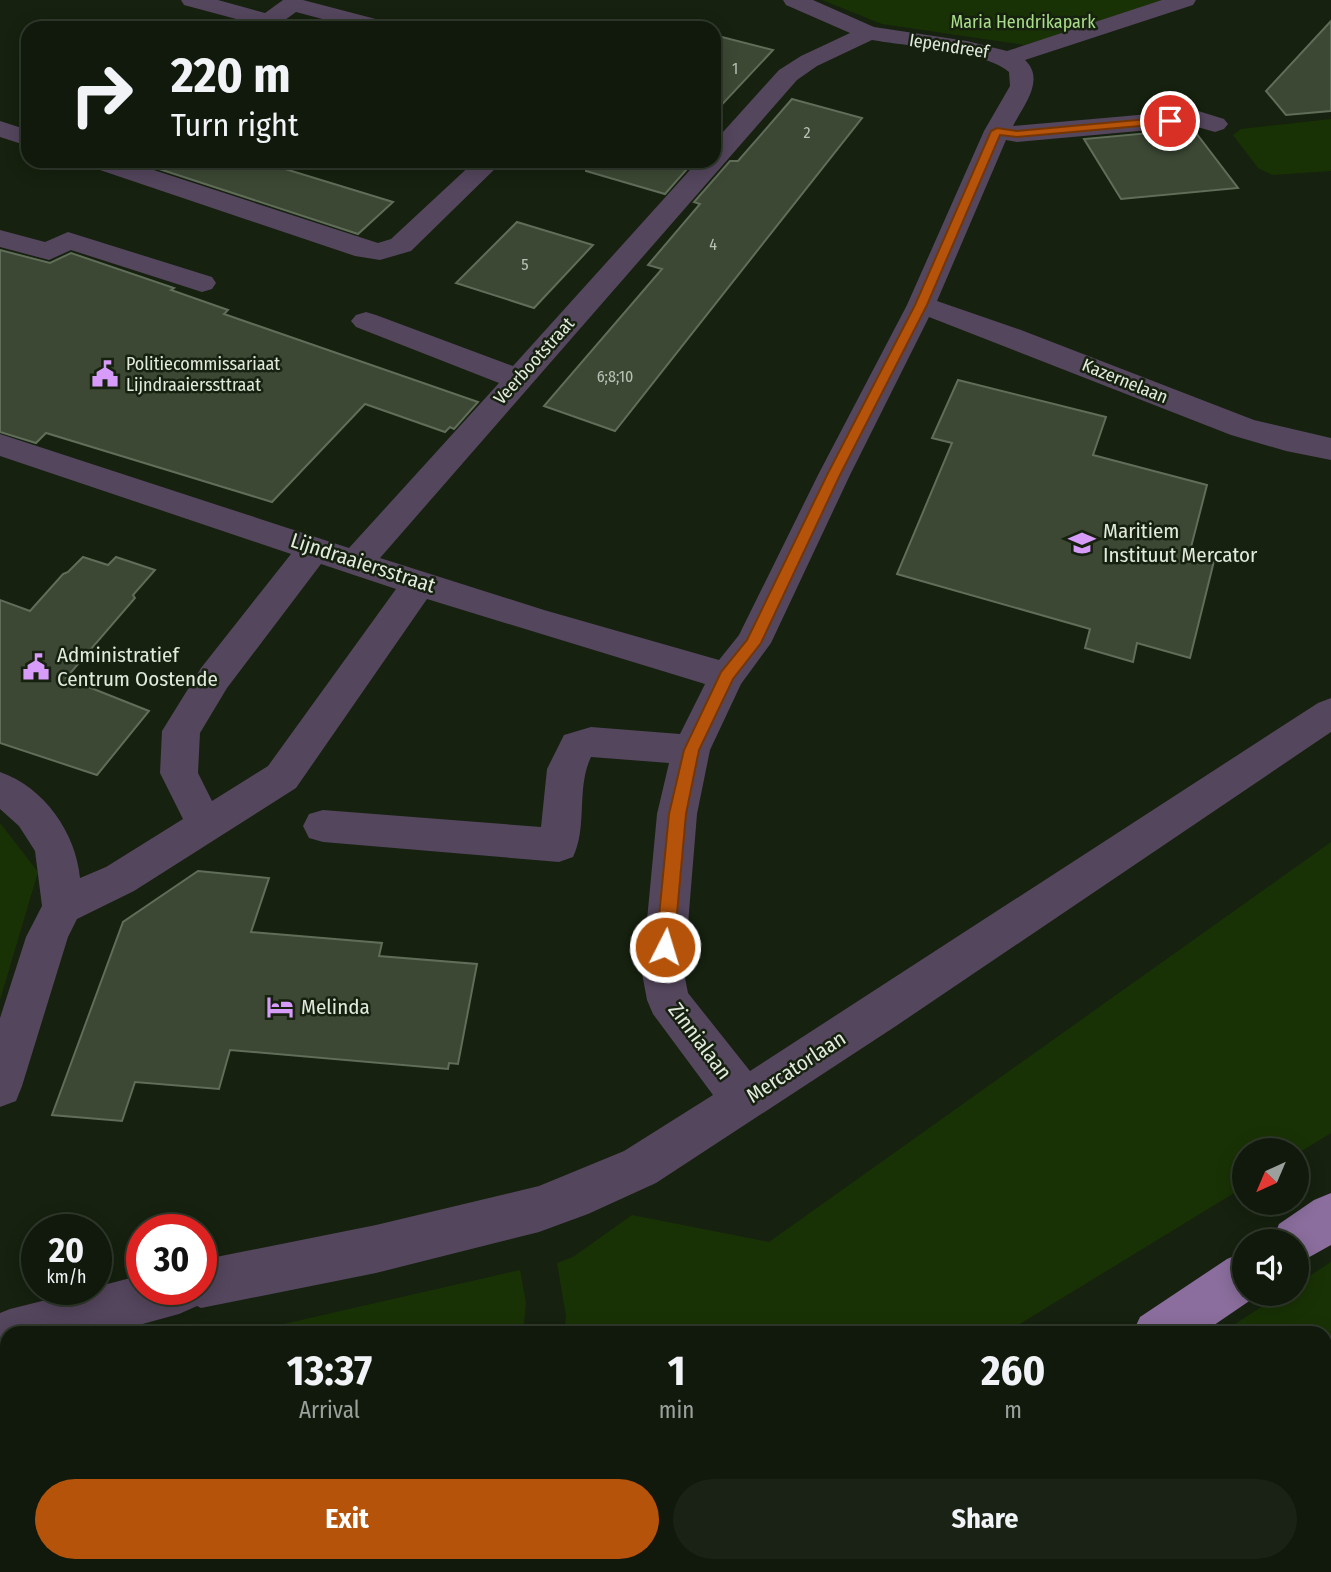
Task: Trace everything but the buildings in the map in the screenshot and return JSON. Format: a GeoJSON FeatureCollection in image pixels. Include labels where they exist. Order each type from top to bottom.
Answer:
{"type":"FeatureCollection","features":[{"type":"Feature","properties":{"kind":"main road"},"geometry":{"type":"LineString","coordinates":[[1309,1232],[1331,1217]]}},
{"type":"Feature","properties":{"kind":"main road"},"geometry":{"type":"LineString","coordinates":[[1169,1326],[1232,1284]]}},
{"type":"Feature","properties":{"kind":"street"},"geometry":{"type":"LineString","coordinates":[[192,0],[255,21]]}},
{"type":"Feature","properties":{"kind":"street","name":"Iependreef"},"geometry":{"type":"LineString","coordinates":[[794,0],[869,33],[967,48],[1008,58],[1185,0]]}},
{"type":"Feature","properties":{"kind":"street"},"geometry":{"type":"LineString","coordinates":[[268,21],[292,4],[356,21]]}},
{"type":"Feature","properties":{"kind":"street","name":"Veerbootstraat"},"geometry":{"type":"LineString","coordinates":[[721,151],[788,75],[809,61],[869,33]]}},
{"type":"Feature","properties":{"kind":"street","name":"Zinnialaan"},"geometry":{"type":"LineString","coordinates":[[746,1099],[723,1074],[668,1000],[663,973],[677,814],[691,750],[727,676],[753,643],[834,475],[921,305],[997,131],[1022,86],[1021,71],[1008,58]]}},
{"type":"Feature","properties":{"kind":"street"},"geometry":{"type":"LineString","coordinates":[[997,131],[1017,134],[1195,118],[1215,124]]}},
{"type":"Feature","properties":{"kind":"street"},"geometry":{"type":"LineString","coordinates":[[0,129],[21,136]]}},
{"type":"Feature","properties":{"kind":"street"},"geometry":{"type":"LineString","coordinates":[[121,168],[365,250],[380,252],[401,245],[484,168]]}},
{"type":"Feature","properties":{"kind":"street","name":"Veerbootstraat"},"geometry":{"type":"LineString","coordinates":[[357,562],[706,168]]}},
{"type":"Feature","properties":{"kind":"street"},"geometry":{"type":"LineString","coordinates":[[0,238],[48,251],[68,240],[202,283]]}},
{"type":"Feature","properties":{"kind":"street","name":"Kazernelaan"},"geometry":{"type":"LineString","coordinates":[[921,305],[976,323],[1249,430],[1302,445],[1331,449]]}},
{"type":"Feature","properties":{"kind":"street"},"geometry":{"type":"LineString","coordinates":[[366,321],[518,379]]}},
{"type":"Feature","properties":{"kind":"street","name":"Lijndraaiersstraat"},"geometry":{"type":"LineString","coordinates":[[0,445],[419,582],[653,656],[727,676]]}},
{"type":"Feature","properties":{"kind":"street"},"geometry":{"type":"LineString","coordinates":[[206,827],[179,773],[181,731],[214,678],[315,548]]}},
{"type":"Feature","properties":{"kind":"street"},"geometry":{"type":"LineString","coordinates":[[61,906],[120,879],[282,777],[419,582]]}},
{"type":"Feature","properties":{"kind":"street","name":"Mercatorlaan"},"geometry":{"type":"LineString","coordinates":[[217,1281],[376,1249],[560,1202],[640,1167],[1331,713]]}},
{"type":"Feature","properties":{"kind":"street"},"geometry":{"type":"LineString","coordinates":[[323,826],[559,845],[566,769],[577,746],[591,743],[691,750]]}},
{"type":"Feature","properties":{"kind":"street"},"geometry":{"type":"LineString","coordinates":[[0,788],[13,796],[39,822],[56,853],[61,906],[47,937],[0,1086]]}},
{"type":"Feature","properties":{"kind":"street"},"geometry":{"type":"LineString","coordinates":[[39,1326],[126,1304]]}},
{"type":"Feature","properties":{"kind":"green space","name":"Maria Hendrikapark"},"geometry":{"type":"Polygon","coordinates":[[[822,0],[1172,0],[1024,45],[882,24],[822,0]]]}},
{"type":"Feature","properties":{"kind":"green space"},"geometry":{"type":"Polygon","coordinates":[[[1331,119],[1331,171],[1272,175],[1258,168],[1233,135],[1241,129],[1331,119]]]}},
{"type":"Feature","properties":{"kind":"green space"},"geometry":{"type":"Polygon","coordinates":[[[0,823],[38,872],[0,1000],[0,823]]]}},
{"type":"Feature","properties":{"kind":"green space"},"geometry":{"type":"Polygon","coordinates":[[[1331,842],[1331,1133],[1309,1147],[1309,1138],[1232,1138],[1232,1194],[1016,1326],[565,1326],[566,1316],[557,1263],[573,1257],[632,1215],[769,1242],[1331,842]]]}},
{"type":"Feature","properties":{"kind":"green space"},"geometry":{"type":"Polygon","coordinates":[[[1331,1262],[1331,1326],[1232,1326],[1263,1306],[1309,1306],[1309,1276],[1331,1262]]]}},
{"type":"Feature","properties":{"kind":"green space"},"geometry":{"type":"Polygon","coordinates":[[[520,1270],[526,1303],[524,1326],[275,1326],[520,1270]]]}},
{"type":"Feature","properties":{"kind":"place","name":"Politiecommissariaat Lijndraaierssttraat"},"geometry":{"type":"Point","coordinates":[105,374]}},
{"type":"Feature","properties":{"kind":"place","name":"Maritiem Instituut Mercator"},"geometry":{"type":"Point","coordinates":[1082,543]}},
{"type":"Feature","properties":{"kind":"place","name":"Administratief Centrum Oostende"},"geometry":{"type":"Point","coordinates":[36,667]}},
{"type":"Feature","properties":{"kind":"place","name":"Melinda"},"geometry":{"type":"Point","coordinates":[280,1007]}},
{"type":"Feature","properties":{"kind":"route"},"geometry":{"type":"LineString","coordinates":[[665,947],[677,814],[691,750],[727,676],[753,643],[834,475],[921,305],[997,131],[1017,134],[1170,121]]}}]}
